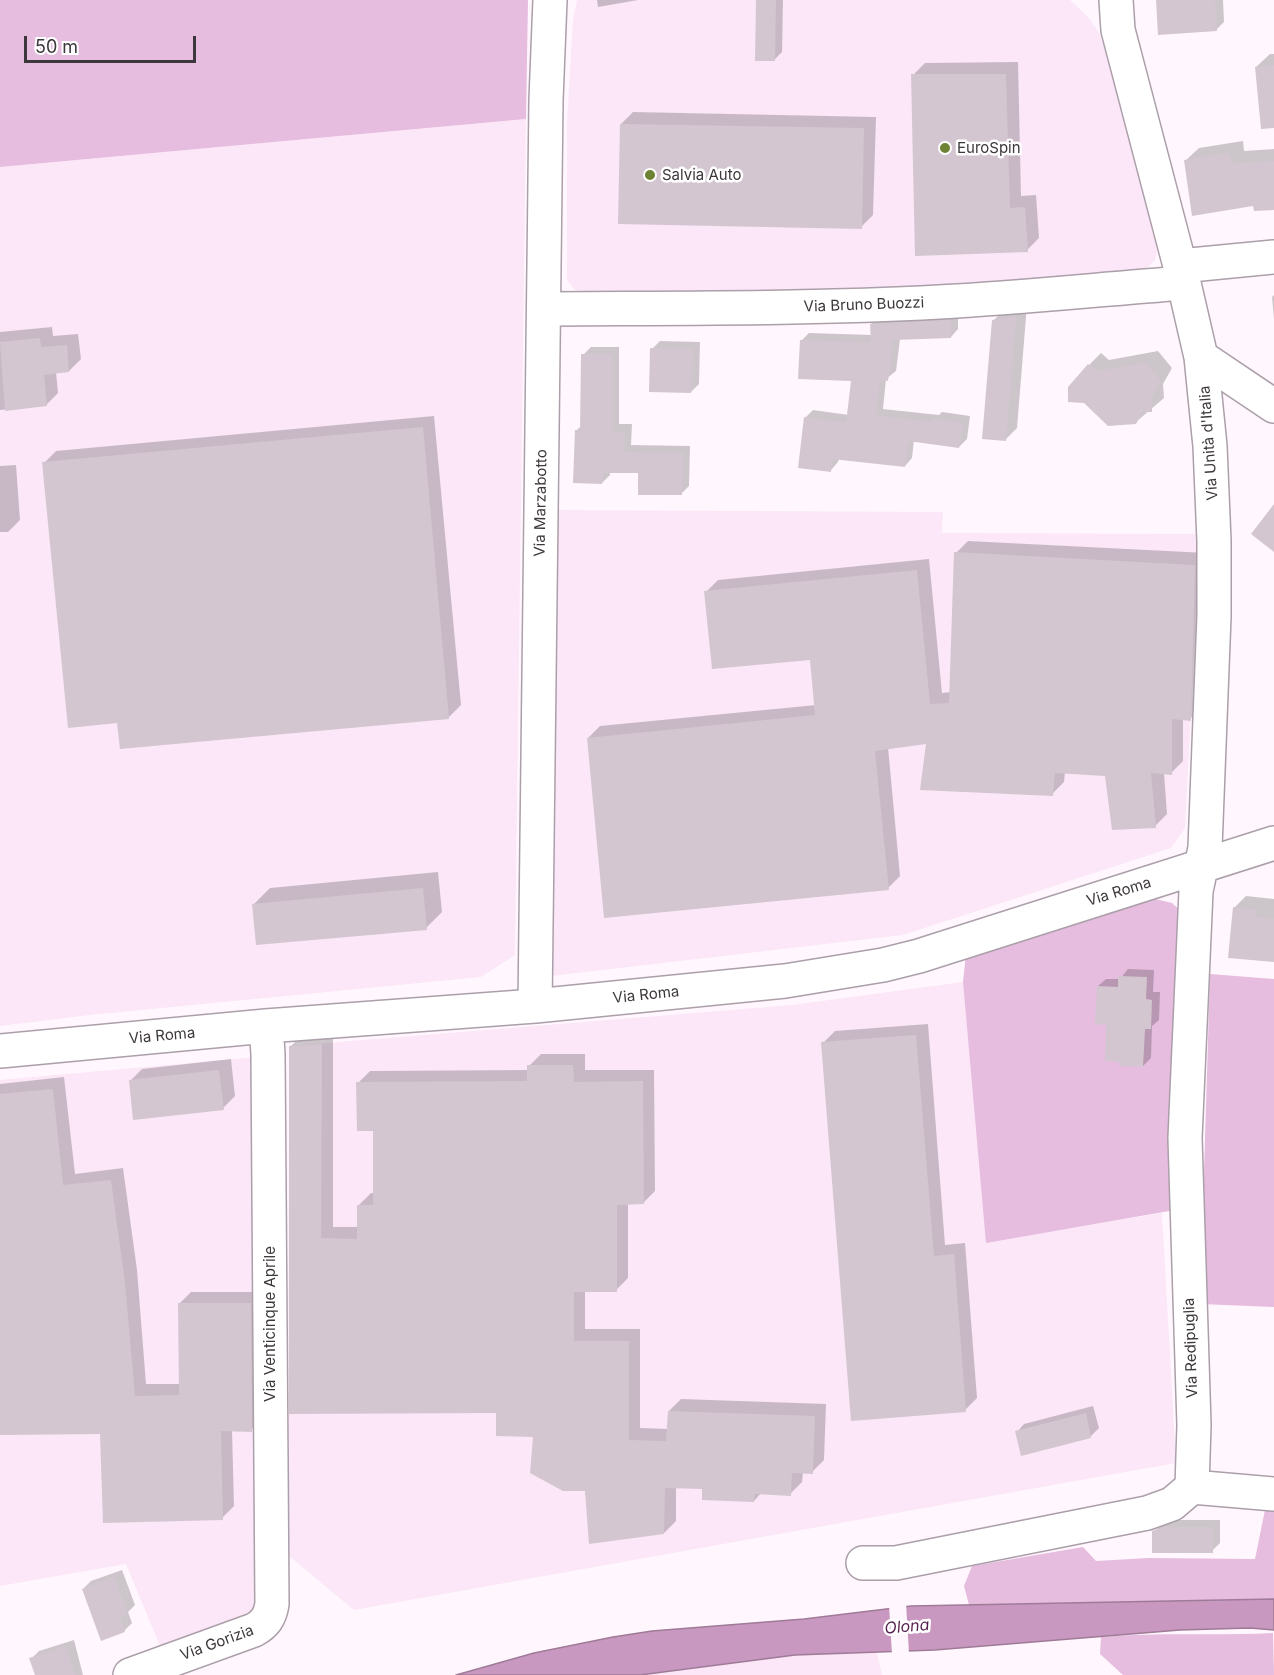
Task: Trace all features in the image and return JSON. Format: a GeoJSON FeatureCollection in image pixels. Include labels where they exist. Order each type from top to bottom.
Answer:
{"type":"FeatureCollection","features":[{"type":"Feature","properties":{"kind":"street","name":"Via Marzabotto"},"geometry":{"type":"LineString","coordinates":[[535,1006],[546,100],[550,0]]}},
{"type":"Feature","properties":{"kind":"street","name":"Via Unità d'Italia"},"geometry":{"type":"LineString","coordinates":[[1091,0],[1117,15],[1201,357],[1210,446],[1215,564],[1205,848],[1201,867]]}},
{"type":"Feature","properties":{"kind":"street","name":"Via Bruno Buozzi"},"geometry":{"type":"LineString","coordinates":[[544,309],[744,309],[1049,296],[1274,257]]}},
{"type":"Feature","properties":{"kind":"street"},"geometry":{"type":"LineString","coordinates":[[1201,357],[1274,406]]}},
{"type":"Feature","properties":{"kind":"street","name":"Via Roma"},"geometry":{"type":"LineString","coordinates":[[0,1051],[266,1026],[535,1006],[784,981],[883,965],[919,956],[1274,843]]}},
{"type":"Feature","properties":{"kind":"street","name":"Via Redipuglia"},"geometry":{"type":"LineString","coordinates":[[1192,1487],[1194,1425],[1185,1138],[1196,891],[1201,867]]}},
{"type":"Feature","properties":{"kind":"street","name":"Via Venticinque Aprile"},"geometry":{"type":"LineString","coordinates":[[266,1026],[272,1592],[272,1604],[267,1620]]}},
{"type":"Feature","properties":{"kind":"street"},"geometry":{"type":"LineString","coordinates":[[863,1563],[896,1563],[1147,1514],[1172,1504],[1192,1487],[1274,1494]]}},
{"type":"Feature","properties":{"kind":"street","name":"Via Gorizia"},"geometry":{"type":"LineString","coordinates":[[130,1675],[254,1630],[267,1620]]}},
{"type":"Feature","properties":{"kind":"shaded area"},"geometry":{"type":"Polygon","coordinates":[[[0,0],[528,0],[526,119],[0,167],[0,0]]]}},
{"type":"Feature","properties":{"kind":"shaded area"},"geometry":{"type":"Polygon","coordinates":[[[577,0],[1070,0],[1087,16],[1098,31],[1105,47],[1157,242],[1155,260],[1139,272],[885,291],[587,295],[574,289],[567,280],[567,123],[573,20],[577,0]]]}},
{"type":"Feature","properties":{"kind":"shaded area"},"geometry":{"type":"Polygon","coordinates":[[[526,119],[515,955],[481,977],[90,1015],[0,1026],[0,167],[526,119]]]}},
{"type":"Feature","properties":{"kind":"shaded area"},"geometry":{"type":"Polygon","coordinates":[[[553,510],[943,512],[942,533],[1200,534],[1185,828],[1171,848],[903,935],[551,976],[553,510]]]}},
{"type":"Feature","properties":{"kind":"shaded area"},"geometry":{"type":"Polygon","coordinates":[[[1151,898],[1172,903],[1185,915],[1175,1210],[986,1243],[963,982],[966,954],[1151,898]]]}},
{"type":"Feature","properties":{"kind":"shaded area"},"geometry":{"type":"Polygon","coordinates":[[[1210,974],[1274,979],[1274,1307],[1200,1304],[1210,974]]]}},
{"type":"Feature","properties":{"kind":"shaded area"},"geometry":{"type":"Polygon","coordinates":[[[963,982],[987,1242],[1162,1213],[1176,1463],[354,1610],[288,1555],[289,1046],[792,1005],[963,982]]]}},
{"type":"Feature","properties":{"kind":"shaded area"},"geometry":{"type":"Polygon","coordinates":[[[256,1057],[263,1618],[162,1651],[126,1564],[0,1586],[0,1080],[256,1057]]]}},
{"type":"Feature","properties":{"kind":"shaded area"},"geometry":{"type":"Polygon","coordinates":[[[1267,1500],[1274,1501],[1274,1599],[969,1605],[964,1586],[972,1566],[1083,1547],[1096,1561],[1148,1558],[1255,1559],[1267,1500]]]}},
{"type":"Feature","properties":{"kind":"shaded area"},"geometry":{"type":"Polygon","coordinates":[[[1273,1633],[1274,1675],[1123,1675],[1100,1654],[1101,1637],[1273,1633]]]}},
{"type":"Feature","properties":{"kind":"shaded area"},"geometry":{"type":"Polygon","coordinates":[[[877,1652],[882,1675],[640,1675],[795,1655],[877,1652]]]}},
{"type":"Feature","properties":{"kind":"water","name":"Olona"},"geometry":{"type":"Polygon","coordinates":[[[1274,1599],[1274,1630],[1250,1628],[1180,1630],[935,1650],[795,1655],[640,1675],[456,1675],[534,1653],[652,1631],[804,1619],[911,1606],[1274,1599]]]}},
{"type":"Feature","properties":{"kind":"pier"},"geometry":{"type":"Polygon","coordinates":[[[906,1603],[909,1654],[892,1654],[889,1605],[906,1603]]]}},
{"type":"Feature","properties":{"kind":"building"},"geometry":{"type":"Polygon","coordinates":[[[756,0],[776,0],[775,61],[755,61],[756,0]]]}},
{"type":"Feature","properties":{"kind":"building"},"geometry":{"type":"Polygon","coordinates":[[[1156,0],[1215,0],[1217,31],[1158,35],[1156,0]]]}},
{"type":"Feature","properties":{"kind":"building"},"geometry":{"type":"Polygon","coordinates":[[[1274,65],[1274,128],[1261,129],[1255,67],[1274,65]]]}},
{"type":"Feature","properties":{"kind":"building"},"geometry":{"type":"Polygon","coordinates":[[[911,74],[1006,74],[1010,208],[1025,207],[1028,252],[915,256],[911,74]]]}},
{"type":"Feature","properties":{"kind":"building"},"geometry":{"type":"Polygon","coordinates":[[[620,124],[864,128],[862,229],[618,224],[620,124]]]}},
{"type":"Feature","properties":{"kind":"building"},"geometry":{"type":"Polygon","coordinates":[[[1230,153],[1231,164],[1274,161],[1274,210],[1254,211],[1253,206],[1192,216],[1184,160],[1230,153]]]}},
{"type":"Feature","properties":{"kind":"building"},"geometry":{"type":"Polygon","coordinates":[[[1016,316],[1006,441],[982,439],[992,320],[1016,316]]]}},
{"type":"Feature","properties":{"kind":"building"},"geometry":{"type":"Polygon","coordinates":[[[951,320],[951,338],[893,340],[888,381],[880,380],[876,416],[963,423],[959,448],[908,441],[905,467],[832,459],[831,472],[798,468],[804,417],[846,423],[851,381],[798,379],[800,340],[871,343],[870,324],[951,320]]]}},
{"type":"Feature","properties":{"kind":"building"},"geometry":{"type":"Polygon","coordinates":[[[40,338],[41,347],[67,345],[69,372],[44,375],[47,406],[5,411],[0,342],[40,338]]]}},
{"type":"Feature","properties":{"kind":"building"},"geometry":{"type":"Polygon","coordinates":[[[650,348],[693,349],[691,393],[649,392],[650,348]]]}},
{"type":"Feature","properties":{"kind":"building"},"geometry":{"type":"Polygon","coordinates":[[[581,354],[612,354],[612,431],[625,432],[624,452],[683,453],[682,495],[638,495],[638,473],[603,473],[602,484],[573,483],[575,430],[580,430],[581,354]]]}},
{"type":"Feature","properties":{"kind":"building"},"geometry":{"type":"Polygon","coordinates":[[[1145,363],[1161,381],[1152,397],[1152,412],[1142,412],[1136,424],[1108,426],[1084,403],[1068,402],[1068,387],[1088,364],[1096,371],[1145,363]]]}},
{"type":"Feature","properties":{"kind":"building"},"geometry":{"type":"Polygon","coordinates":[[[423,427],[449,719],[120,749],[117,723],[68,728],[42,462],[423,427]]]}},
{"type":"Feature","properties":{"kind":"building"},"geometry":{"type":"Polygon","coordinates":[[[1274,504],[1274,552],[1251,534],[1274,504]]]}},
{"type":"Feature","properties":{"kind":"building"},"geometry":{"type":"Polygon","coordinates":[[[954,552],[1195,565],[1191,721],[1172,719],[1172,775],[1151,773],[1156,828],[1112,830],[1105,776],[1055,773],[1053,796],[920,790],[926,744],[875,751],[889,890],[604,918],[587,738],[815,715],[810,660],[712,669],[704,591],[917,570],[930,704],[949,703],[954,552]]]}},
{"type":"Feature","properties":{"kind":"building"},"geometry":{"type":"Polygon","coordinates":[[[423,888],[427,930],[256,945],[252,904],[423,888]]]}},
{"type":"Feature","properties":{"kind":"building"},"geometry":{"type":"Polygon","coordinates":[[[1233,907],[1256,910],[1256,917],[1274,919],[1274,962],[1228,958],[1233,907]]]}},
{"type":"Feature","properties":{"kind":"building"},"geometry":{"type":"Polygon","coordinates":[[[1118,976],[1147,977],[1146,999],[1152,1000],[1151,1029],[1145,1029],[1143,1067],[1119,1066],[1119,1062],[1105,1061],[1106,1025],[1095,1024],[1097,986],[1118,987],[1118,976]]]}},
{"type":"Feature","properties":{"kind":"building"},"geometry":{"type":"Polygon","coordinates":[[[916,1035],[934,1256],[954,1254],[966,1412],[851,1421],[821,1042],[916,1035]]]}},
{"type":"Feature","properties":{"kind":"building"},"geometry":{"type":"Polygon","coordinates":[[[322,1044],[321,1238],[357,1239],[357,1205],[373,1205],[373,1131],[357,1131],[356,1082],[527,1081],[527,1065],[573,1065],[574,1082],[643,1081],[644,1204],[617,1205],[617,1292],[574,1292],[574,1341],[629,1341],[629,1440],[666,1441],[668,1411],[815,1416],[813,1474],[792,1473],[791,1496],[755,1494],[754,1502],[702,1500],[702,1489],[665,1488],[664,1534],[589,1544],[585,1491],[563,1491],[530,1473],[533,1437],[496,1436],[496,1413],[289,1414],[289,1046],[322,1044]]]}},
{"type":"Feature","properties":{"kind":"building"},"geometry":{"type":"Polygon","coordinates":[[[219,1070],[224,1110],[133,1120],[129,1080],[219,1070]]]}},
{"type":"Feature","properties":{"kind":"building"},"geometry":{"type":"Polygon","coordinates":[[[53,1089],[63,1185],[111,1180],[125,1283],[135,1396],[179,1395],[178,1303],[251,1303],[252,1432],[221,1431],[223,1520],[103,1523],[100,1434],[0,1435],[0,1094],[53,1089]]]}},
{"type":"Feature","properties":{"kind":"building"},"geometry":{"type":"Polygon","coordinates":[[[1086,1413],[1091,1438],[1021,1456],[1015,1431],[1086,1413]]]}},
{"type":"Feature","properties":{"kind":"building"},"geometry":{"type":"Polygon","coordinates":[[[1163,1527],[1213,1527],[1213,1553],[1152,1553],[1152,1531],[1163,1527]]]}},
{"type":"Feature","properties":{"kind":"building"},"geometry":{"type":"Polygon","coordinates":[[[114,1577],[128,1614],[120,1617],[125,1632],[101,1641],[82,1589],[114,1577]]]}},
{"type":"Feature","properties":{"kind":"building"},"geometry":{"type":"Polygon","coordinates":[[[66,1647],[75,1675],[35,1675],[29,1658],[66,1647]]]}},
{"type":"Feature","properties":{"kind":"place","name":"EuroSpin"},"geometry":{"type":"Point","coordinates":[945,148]}},
{"type":"Feature","properties":{"kind":"place","name":"Salvia Auto"},"geometry":{"type":"Point","coordinates":[650,175]}}]}
